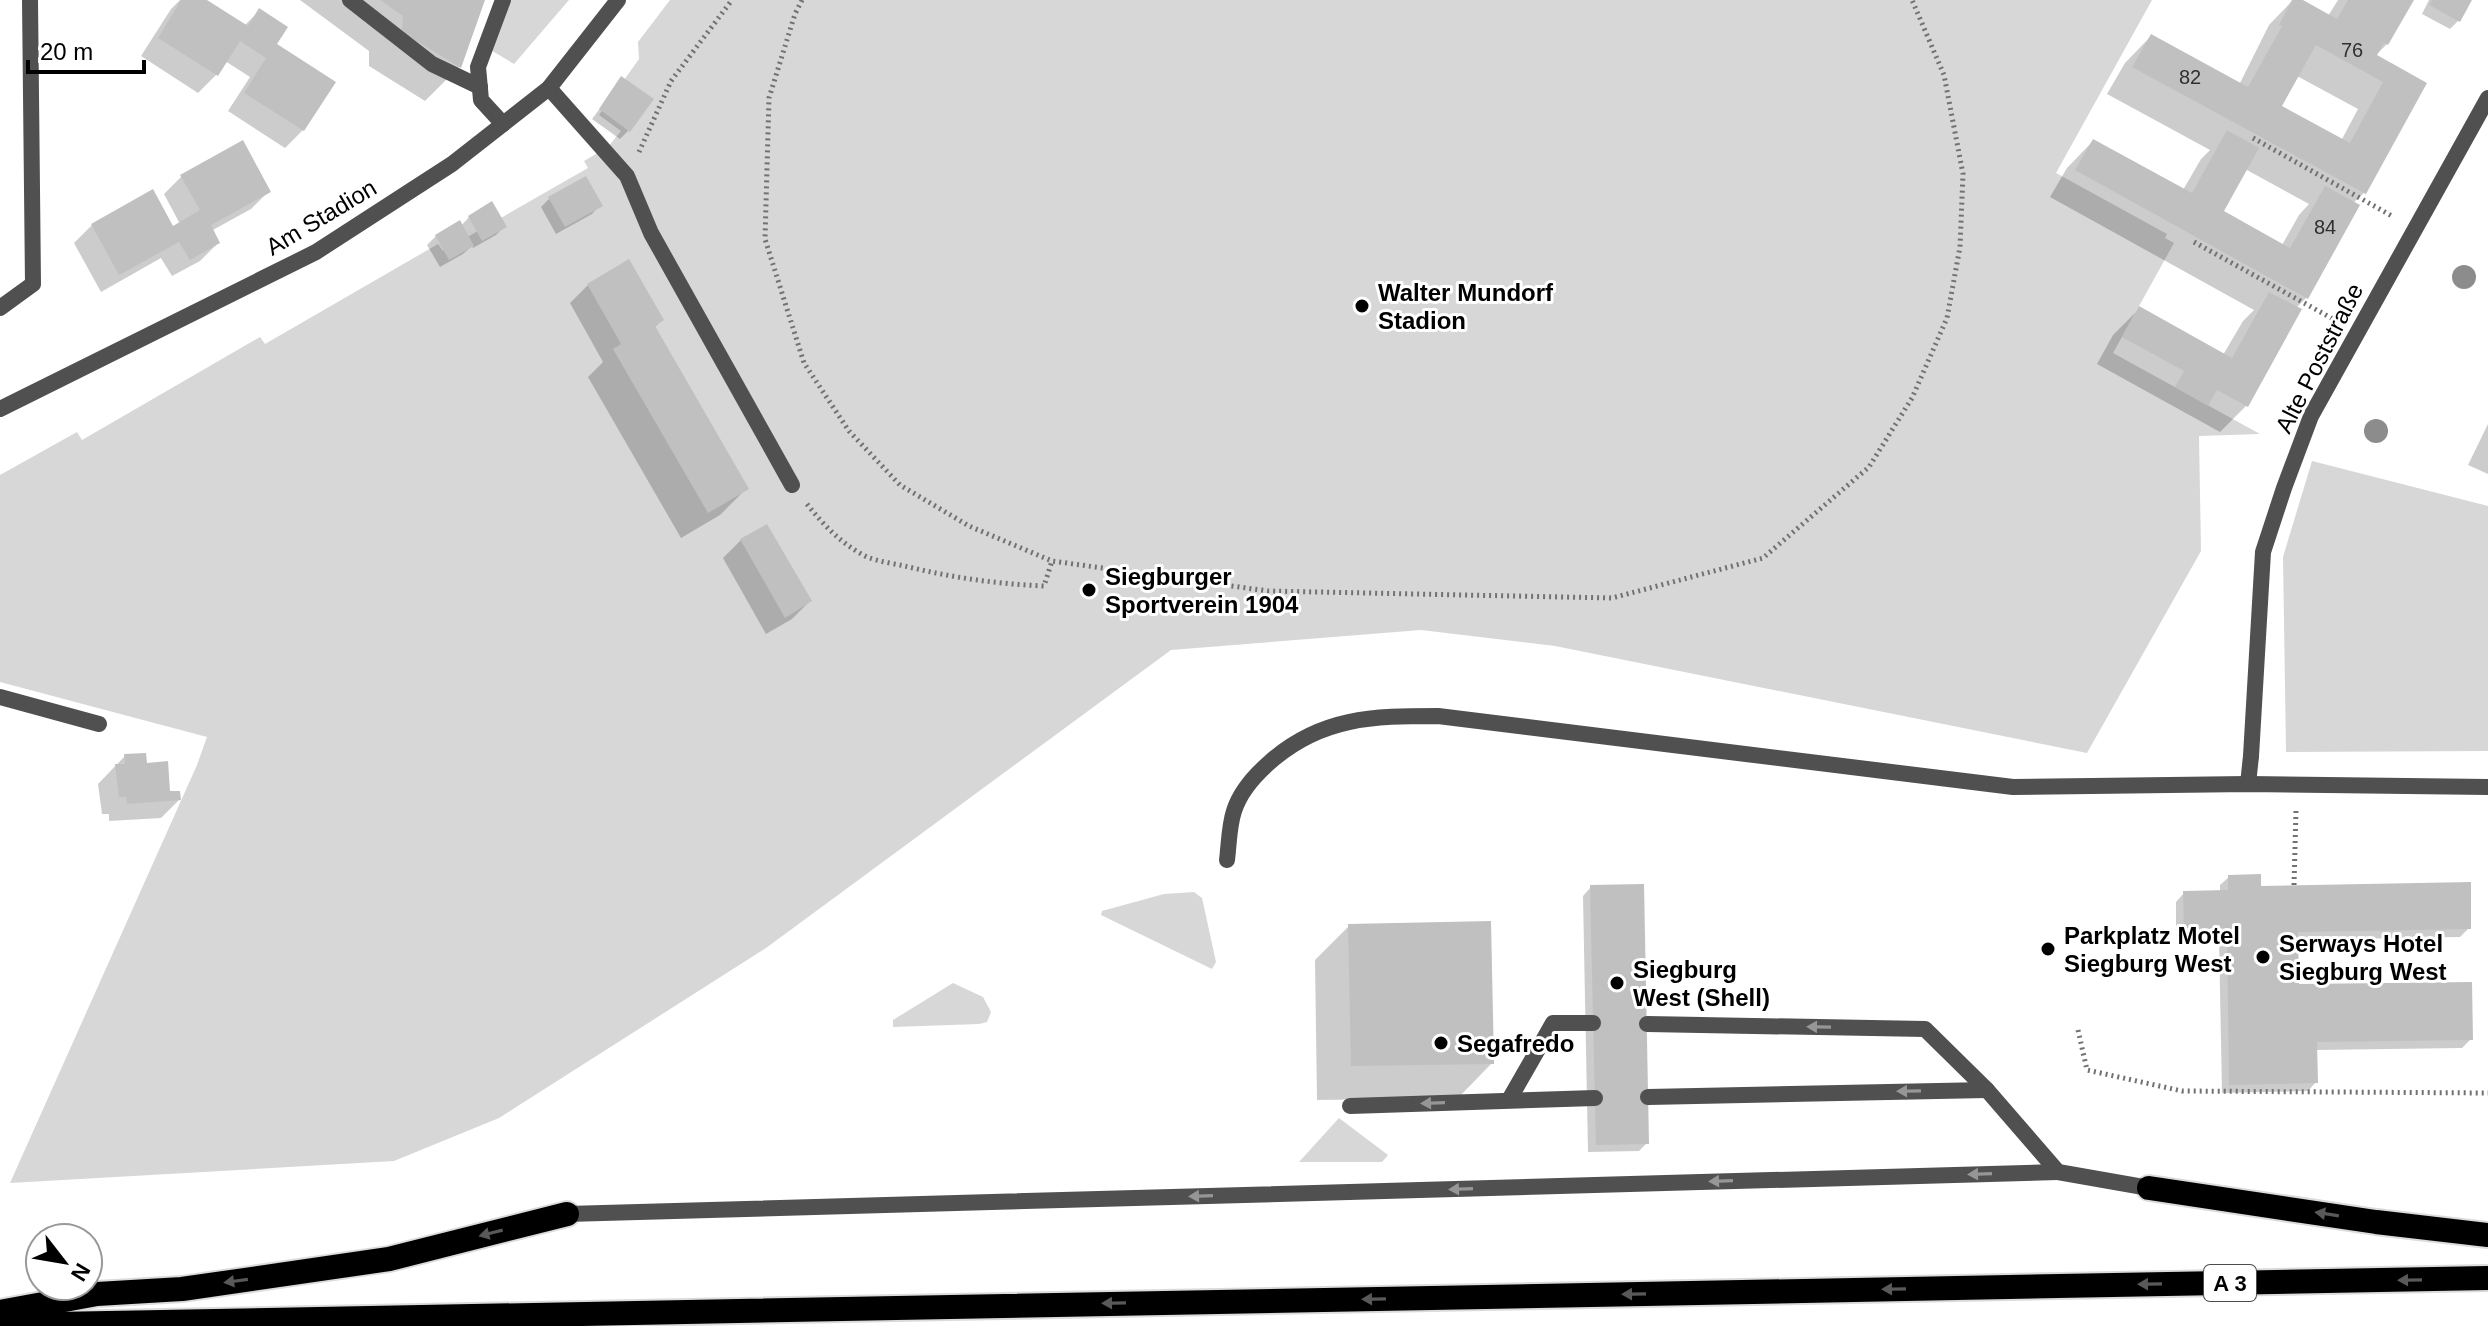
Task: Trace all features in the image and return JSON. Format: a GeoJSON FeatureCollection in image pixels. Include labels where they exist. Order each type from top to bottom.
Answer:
{"type":"FeatureCollection","features":[{"type":"Feature","properties":{"kind":"highway"},"geometry":{"type":"LineString","coordinates":[[2149,1188],[2376,1222],[2488,1235]]}},
{"type":"Feature","properties":{"kind":"highway"},"geometry":{"type":"LineString","coordinates":[[0,1312],[97,1294],[182,1289],[389,1259],[567,1214]]}},
{"type":"Feature","properties":{"kind":"highway","name":"A 3"},"geometry":{"type":"LineString","coordinates":[[0,1325],[2488,1278]]}},
{"type":"Feature","properties":{"kind":"street"},"geometry":{"type":"LineString","coordinates":[[0,308],[33,284],[30,0]]}},
{"type":"Feature","properties":{"kind":"street"},"geometry":{"type":"LineString","coordinates":[[350,0],[432,64],[480,87]]}},
{"type":"Feature","properties":{"kind":"street"},"geometry":{"type":"LineString","coordinates":[[503,0],[478,67],[481,100],[503,124]]}},
{"type":"Feature","properties":{"kind":"street","name":"Am Stadion"},"geometry":{"type":"LineString","coordinates":[[0,409],[316,252],[452,164],[549,88],[618,0]]}},
{"type":"Feature","properties":{"kind":"street"},"geometry":{"type":"LineString","coordinates":[[549,88],[627,176],[651,233],[792,485]]}},
{"type":"Feature","properties":{"kind":"street","name":"Alte Poststraße"},"geometry":{"type":"LineString","coordinates":[[2248,784],[2263,552],[2284,488],[2311,416],[2488,98]]}},
{"type":"Feature","properties":{"kind":"street"},"geometry":{"type":"LineString","coordinates":[[0,697],[99,724]]}},
{"type":"Feature","properties":{"kind":"street"},"geometry":{"type":"LineString","coordinates":[[1227,860],[1234,810],[1254,776],[1290,744],[1332,725],[1377,716],[1438,716],[2013,787],[2248,784],[2488,787]]}},
{"type":"Feature","properties":{"kind":"street"},"geometry":{"type":"LineString","coordinates":[[1509,1100],[1553,1023],[1593,1023]]}},
{"type":"Feature","properties":{"kind":"street"},"geometry":{"type":"LineString","coordinates":[[1647,1024],[1925,1029],[1987,1090],[2058,1172]]}},
{"type":"Feature","properties":{"kind":"street"},"geometry":{"type":"LineString","coordinates":[[1648,1097],[1987,1090]]}},
{"type":"Feature","properties":{"kind":"street"},"geometry":{"type":"LineString","coordinates":[[1350,1106],[1595,1098]]}},
{"type":"Feature","properties":{"kind":"street"},"geometry":{"type":"LineString","coordinates":[[567,1214],[2058,1172],[2149,1188]]}},
{"type":"Feature","properties":{"kind":"path"},"geometry":{"type":"LineString","coordinates":[[627,176],[671,81],[732,0]]}},
{"type":"Feature","properties":{"kind":"path"},"geometry":{"type":"LineString","coordinates":[[802,0],[769,98],[765,239],[804,363],[849,431],[900,485],[969,526],[1052,561],[1268,591],[1612,598],[1763,558],[1869,467],[1912,398],[1947,318],[1960,247],[1963,174],[1944,75],[1912,0]]}},
{"type":"Feature","properties":{"kind":"path"},"geometry":{"type":"LineString","coordinates":[[2253,138],[2415,229]]}},
{"type":"Feature","properties":{"kind":"path"},"geometry":{"type":"LineString","coordinates":[[2194,242],[2358,332]]}},
{"type":"Feature","properties":{"kind":"path"},"geometry":{"type":"LineString","coordinates":[[792,485],[822,524],[870,558],[955,578],[1044,586],[1052,561]]}},
{"type":"Feature","properties":{"kind":"path"},"geometry":{"type":"LineString","coordinates":[[2294,885],[2296,786]]}},
{"type":"Feature","properties":{"kind":"path"},"geometry":{"type":"LineString","coordinates":[[2078,1030],[2087,1070],[2182,1091],[2488,1093]]}},
{"type":"Feature","properties":{"kind":"shaded area"},"geometry":{"type":"Polygon","coordinates":[[[501,0],[569,0],[514,64],[484,46],[501,0]]]}},
{"type":"Feature","properties":{"kind":"shaded area","name":"Siegburger Sportverein 1904"},"geometry":{"type":"Polygon","coordinates":[[[670,0],[2152,0],[2056,173],[2167,234],[2165,238],[2174,243],[2113,353],[2260,434],[2199,436],[2201,551],[2087,753],[1555,646],[1421,630],[1171,650],[766,948],[499,1118],[394,1161],[10,1183],[207,737],[0,682],[0,475],[77,432],[82,440],[260,337],[265,344],[438,244],[443,251],[588,168],[584,161],[608,147],[621,131],[599,115],[639,59],[638,42],[670,0]]]}},
{"type":"Feature","properties":{"kind":"shaded area"},"geometry":{"type":"Polygon","coordinates":[[[2312,461],[2488,506],[2488,751],[2286,752],[2283,557],[2312,461]]]}},
{"type":"Feature","properties":{"kind":"shaded area"},"geometry":{"type":"Polygon","coordinates":[[[1194,892],[1202,898],[1216,962],[1212,969],[1101,915],[1102,911],[1164,894],[1194,892]]]}},
{"type":"Feature","properties":{"kind":"shaded area"},"geometry":{"type":"Polygon","coordinates":[[[953,983],[983,997],[991,1012],[987,1022],[893,1027],[893,1020],[953,983]]]}},
{"type":"Feature","properties":{"kind":"shaded area"},"geometry":{"type":"Polygon","coordinates":[[[1339,1118],[1388,1155],[1382,1162],[1299,1162],[1339,1118]]]}},
{"type":"Feature","properties":{"kind":"building"},"geometry":{"type":"Polygon","coordinates":[[[181,0],[207,0],[248,26],[259,8],[288,27],[277,44],[336,82],[304,131],[244,93],[266,58],[240,41],[218,76],[158,38],[181,0]]]}},
{"type":"Feature","properties":{"kind":"building"},"geometry":{"type":"Polygon","coordinates":[[[380,0],[485,0],[461,68],[402,32],[403,16],[380,0]]]}},
{"type":"Feature","properties":{"kind":"building"},"geometry":{"type":"Polygon","coordinates":[[[2292,0],[2303,0],[2337,19],[2348,0],[2414,0],[2388,45],[2384,43],[2377,55],[2427,83],[2366,194],[2132,67],[2151,34],[2248,87],[2282,26],[2279,25],[2292,0]],[[2316,45],[2282,106],[2350,143],[2383,82],[2316,45]]]}},
{"type":"Feature","properties":{"kind":"building"},"geometry":{"type":"Polygon","coordinates":[[[2432,0],[2472,0],[2460,22],[2429,5],[2432,0]]]}},
{"type":"Feature","properties":{"kind":"building"},"geometry":{"type":"Polygon","coordinates":[[[621,76],[654,99],[630,132],[599,109],[621,76]]]}},
{"type":"Feature","properties":{"kind":"building"},"geometry":{"type":"Polygon","coordinates":[[[2227,130],[2259,148],[2224,211],[2290,248],[2325,186],[2360,205],[2308,299],[2075,170],[2093,139],[2192,193],[2227,130]]]}},
{"type":"Feature","properties":{"kind":"building"},"geometry":{"type":"Polygon","coordinates":[[[243,140],[271,192],[211,225],[220,243],[190,260],[179,242],[119,275],[91,224],[153,189],[173,226],[200,210],[180,175],[243,140]]]}},
{"type":"Feature","properties":{"kind":"building"},"geometry":{"type":"Polygon","coordinates":[[[586,176],[603,206],[565,227],[548,197],[586,176]]]}},
{"type":"Feature","properties":{"kind":"building"},"geometry":{"type":"Polygon","coordinates":[[[492,201],[507,227],[482,241],[468,216],[492,201]]]}},
{"type":"Feature","properties":{"kind":"building"},"geometry":{"type":"Polygon","coordinates":[[[460,220],[474,246],[449,260],[435,235],[460,220]]]}},
{"type":"Feature","properties":{"kind":"building"},"geometry":{"type":"Polygon","coordinates":[[[629,259],[664,320],[655,326],[749,489],[708,513],[613,349],[621,344],[587,284],[629,259]]]}},
{"type":"Feature","properties":{"kind":"building"},"geometry":{"type":"Polygon","coordinates":[[[2269,292],[2302,309],[2248,407],[2217,390],[2208,406],[2175,387],[2184,371],[2122,337],[2139,306],[2232,358],[2269,292]]]}},
{"type":"Feature","properties":{"kind":"building"},"geometry":{"type":"Polygon","coordinates":[[[767,524],[812,601],[785,618],[740,539],[767,524]]]}},
{"type":"Feature","properties":{"kind":"building"},"geometry":{"type":"Polygon","coordinates":[[[146,753],[147,763],[168,761],[170,791],[180,791],[181,800],[127,804],[126,797],[119,797],[115,764],[125,764],[124,754],[146,753]]]}},
{"type":"Feature","properties":{"kind":"building","name":"Serways Hotel Siegburg West"},"geometry":{"type":"Polygon","coordinates":[[[2261,874],[2261,886],[2471,882],[2471,929],[2298,932],[2299,984],[2472,982],[2473,1040],[2317,1042],[2318,1083],[2229,1085],[2227,931],[2184,932],[2183,891],[2228,890],[2228,875],[2261,874]]]}},
{"type":"Feature","properties":{"kind":"building"},"geometry":{"type":"Polygon","coordinates":[[[1644,884],[1649,1144],[1596,1145],[1590,885],[1644,884]]]}},
{"type":"Feature","properties":{"kind":"building"},"geometry":{"type":"Polygon","coordinates":[[[1491,921],[1494,1064],[1351,1066],[1348,924],[1491,921]]]}},
{"type":"Feature","properties":{"kind":"place","name":"Walter Mundorf Stadion"},"geometry":{"type":"Point","coordinates":[1362,306]}},
{"type":"Feature","properties":{"kind":"place","name":"Siegburger Sportverein 1904"},"geometry":{"type":"Point","coordinates":[1089,590]}},
{"type":"Feature","properties":{"kind":"place","name":"Parkplatz Motel Siegburg West"},"geometry":{"type":"Point","coordinates":[2048,949]}},
{"type":"Feature","properties":{"kind":"place","name":"Serways Hotel Siegburg West"},"geometry":{"type":"Point","coordinates":[2263,957]}},
{"type":"Feature","properties":{"kind":"place","name":"Siegburg West (Shell)"},"geometry":{"type":"Point","coordinates":[1617,983]}},
{"type":"Feature","properties":{"kind":"place","name":"Segafredo"},"geometry":{"type":"Point","coordinates":[1441,1043]}}]}
